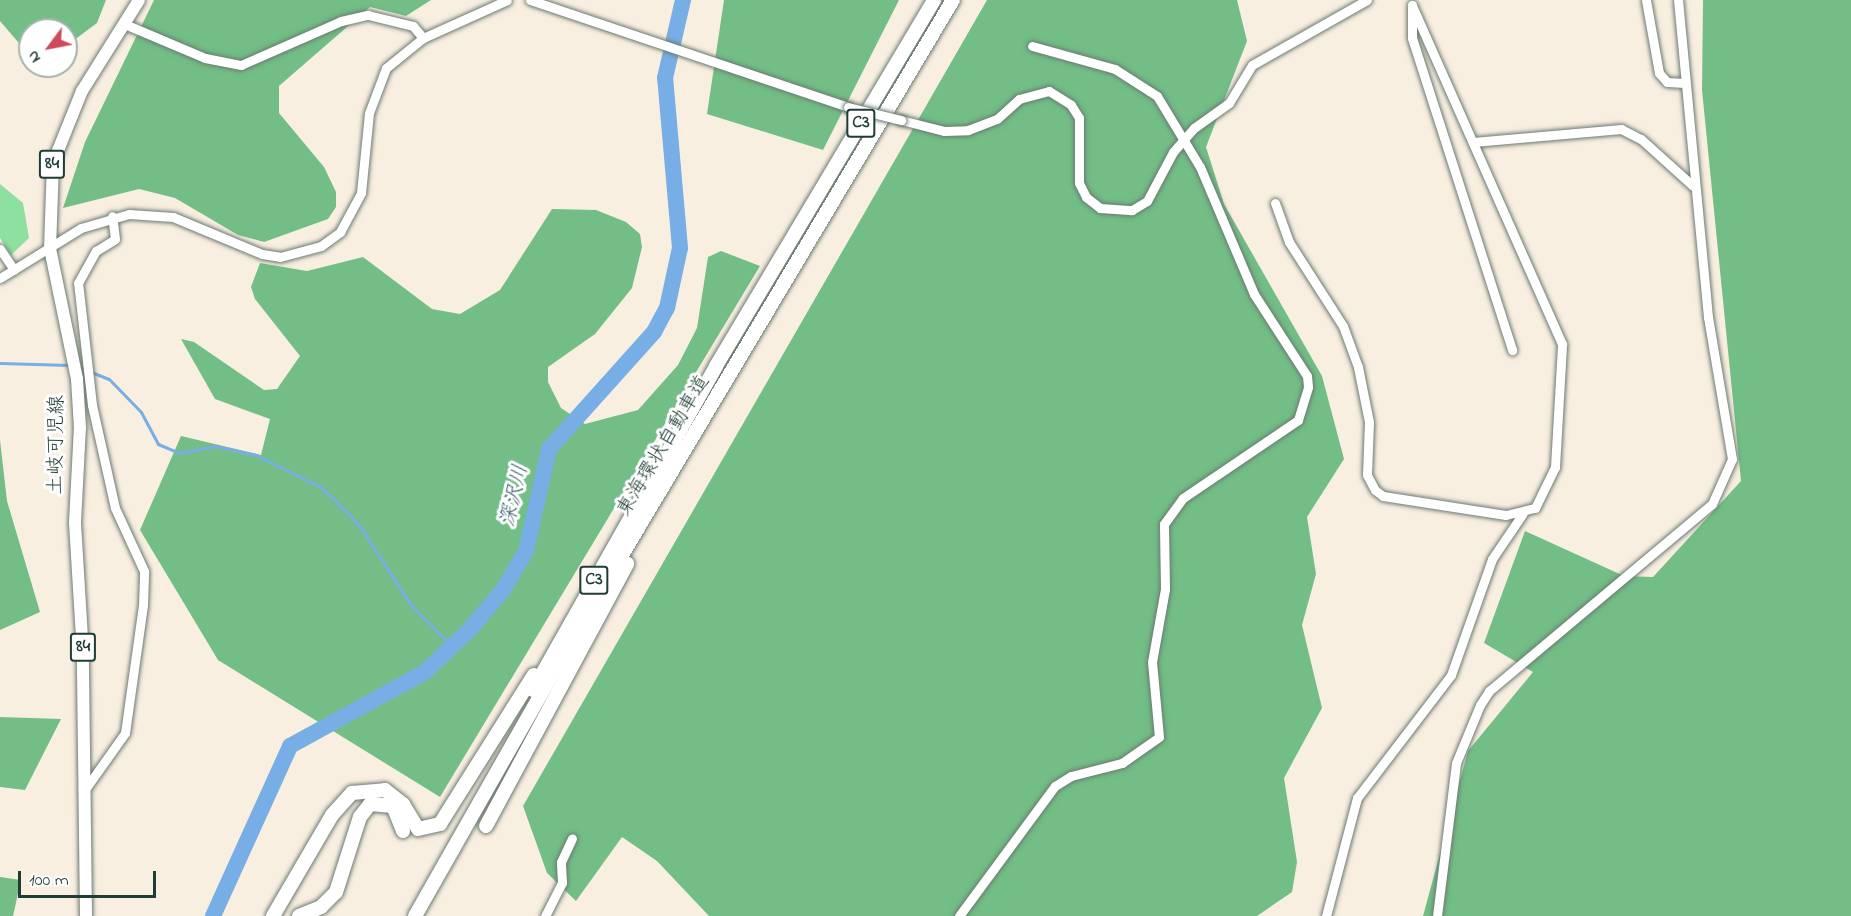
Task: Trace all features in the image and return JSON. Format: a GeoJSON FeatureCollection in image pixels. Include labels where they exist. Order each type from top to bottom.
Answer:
{"type":"FeatureCollection","features":[{"type":"Feature","properties":{"kind":"highway","name":"東海環状自動車道"},"geometry":{"type":"LineString","coordinates":[[405,916],[573,616],[934,0]]}},
{"type":"Feature","properties":{"kind":"highway","name":"東海環状自動車道"},"geometry":{"type":"LineString","coordinates":[[415,916],[678,460],[952,3]]}},
{"type":"Feature","properties":{"kind":"highway"},"geometry":{"type":"LineString","coordinates":[[486,826],[678,460]]}},
{"type":"Feature","properties":{"kind":"highway"},"geometry":{"type":"LineString","coordinates":[[273,916],[332,815],[352,793],[385,789],[403,804],[418,829],[440,824],[573,616]]}},
{"type":"Feature","properties":{"kind":"highway"},"geometry":{"type":"LineString","coordinates":[[300,916],[321,907],[336,892],[360,817],[370,804],[393,806],[404,831]]}},
{"type":"Feature","properties":{"kind":"main road","name":"土岐可児線"},"geometry":{"type":"LineString","coordinates":[[86,916],[86,788],[75,522],[82,378],[78,349],[50,249],[52,163],[65,125],[127,25],[139,0]]}},
{"type":"Feature","properties":{"kind":"street"},"geometry":{"type":"LineString","coordinates":[[0,279],[112,216],[173,217],[280,257],[321,246],[340,232],[362,193],[375,89],[386,68],[423,38],[507,0]]}},
{"type":"Feature","properties":{"kind":"street"},"geometry":{"type":"LineString","coordinates":[[530,0],[730,71],[848,106],[944,131],[968,130],[997,119],[1019,99],[1049,91],[1071,105],[1079,118],[1083,190],[1100,208],[1116,212],[1147,201],[1184,140],[1229,103],[1262,58],[1367,0]]}},
{"type":"Feature","properties":{"kind":"street"},"geometry":{"type":"LineString","coordinates":[[1646,0],[1659,73],[1667,82],[1685,83]]}},
{"type":"Feature","properties":{"kind":"street"},"geometry":{"type":"LineString","coordinates":[[1437,916],[1456,763],[1479,705],[1489,691],[1695,521],[1727,477],[1729,432],[1694,186],[1678,0]]}},
{"type":"Feature","properties":{"kind":"street"},"geometry":{"type":"LineString","coordinates":[[1275,203],[1289,242],[1343,326],[1358,367],[1369,422],[1367,475],[1376,490],[1383,496],[1523,513],[1535,508],[1553,474],[1562,344],[1413,3]]}},
{"type":"Feature","properties":{"kind":"street"},"geometry":{"type":"LineString","coordinates":[[1413,3],[1412,38],[1512,350]]}},
{"type":"Feature","properties":{"kind":"street"},"geometry":{"type":"LineString","coordinates":[[127,25],[206,58],[241,64],[341,21],[368,15],[413,26],[423,38]]}},
{"type":"Feature","properties":{"kind":"street"},"geometry":{"type":"LineString","coordinates":[[959,916],[1055,786],[1071,776],[1122,764],[1159,737],[1152,663],[1165,589],[1164,524],[1182,498],[1248,458],[1298,420],[1304,408],[1307,376],[1254,294],[1184,140],[1157,96],[1140,81],[1032,46]]}},
{"type":"Feature","properties":{"kind":"street"},"geometry":{"type":"LineString","coordinates":[[1473,142],[1621,129],[1641,139],[1694,186]]}},
{"type":"Feature","properties":{"kind":"street"},"geometry":{"type":"LineString","coordinates":[[78,349],[78,283],[96,251],[115,239],[112,216]]}},
{"type":"Feature","properties":{"kind":"street"},"geometry":{"type":"LineString","coordinates":[[0,249],[14,270]]}},
{"type":"Feature","properties":{"kind":"street"},"geometry":{"type":"LineString","coordinates":[[82,378],[115,508],[144,571],[133,705],[125,732],[86,788]]}},
{"type":"Feature","properties":{"kind":"street"},"geometry":{"type":"LineString","coordinates":[[1326,916],[1357,798],[1451,675],[1492,559],[1523,513]]}},
{"type":"Feature","properties":{"kind":"street"},"geometry":{"type":"LineString","coordinates":[[545,916],[561,883],[561,862],[572,838]]}},
{"type":"Feature","properties":{"kind":"green space"},"geometry":{"type":"Polygon","coordinates":[[[0,0],[106,0],[97,23],[78,37],[78,18],[18,18],[18,42],[0,21],[0,0]]]}},
{"type":"Feature","properties":{"kind":"green space"},"geometry":{"type":"Polygon","coordinates":[[[154,0],[431,0],[406,16],[370,7],[279,86],[279,113],[324,167],[336,192],[336,207],[328,219],[264,242],[238,235],[175,198],[139,189],[63,208],[85,142],[154,0]]]}},
{"type":"Feature","properties":{"kind":"green space"},"geometry":{"type":"Polygon","coordinates":[[[724,0],[899,0],[823,150],[707,114],[724,0]]]}},
{"type":"Feature","properties":{"kind":"green space"},"geometry":{"type":"Polygon","coordinates":[[[987,0],[1237,0],[1247,41],[1206,147],[1224,204],[1322,376],[1344,459],[1307,517],[1316,574],[1302,625],[1322,708],[1284,778],[1297,862],[1292,892],[1257,916],[709,916],[657,861],[622,837],[576,901],[547,873],[523,806],[987,0]]]}},
{"type":"Feature","properties":{"kind":"green space"},"geometry":{"type":"Polygon","coordinates":[[[1703,0],[1851,0],[1851,916],[1423,916],[1468,751],[1533,672],[1484,643],[1525,531],[1624,576],[1653,577],[1741,481],[1702,90],[1703,0]]]}},
{"type":"Feature","properties":{"kind":"green space"},"geometry":{"type":"Polygon","coordinates":[[[0,184],[23,203],[29,238],[11,255],[0,238],[0,184]]]}},
{"type":"Feature","properties":{"kind":"green space"},"geometry":{"type":"Polygon","coordinates":[[[552,209],[596,210],[626,222],[640,234],[642,247],[632,288],[595,334],[548,367],[548,382],[561,408],[585,424],[638,410],[678,365],[697,328],[708,257],[721,251],[760,266],[440,797],[218,660],[140,530],[181,436],[261,455],[270,419],[215,399],[181,339],[194,342],[264,390],[277,389],[300,356],[255,299],[251,287],[260,263],[307,271],[363,257],[432,309],[460,314],[500,290],[552,209]]]}},
{"type":"Feature","properties":{"kind":"green space"},"geometry":{"type":"Polygon","coordinates":[[[0,440],[7,501],[40,612],[0,630],[0,440]]]}},
{"type":"Feature","properties":{"kind":"green space"},"geometry":{"type":"Polygon","coordinates":[[[0,717],[61,719],[25,790],[0,787],[0,717]]]}},
{"type":"Feature","properties":{"kind":"green space"},"geometry":{"type":"Polygon","coordinates":[[[0,877],[21,880],[13,916],[0,916],[0,877]]]}},
{"type":"Feature","properties":{"kind":"waterway","name":"深沢川"},"geometry":{"type":"LineString","coordinates":[[213,916],[290,746],[425,672],[470,629],[503,590],[526,551],[549,449],[654,332],[667,308],[680,248],[665,78],[683,0]]}},
{"type":"Feature","properties":{"kind":"waterway"},"geometry":{"type":"LineString","coordinates":[[0,363],[70,365]]}},
{"type":"Feature","properties":{"kind":"waterway"},"geometry":{"type":"LineString","coordinates":[[79,367],[109,379],[141,412],[158,444],[179,453],[215,446],[256,455],[321,487],[359,525],[411,605],[452,646]]}}]}
